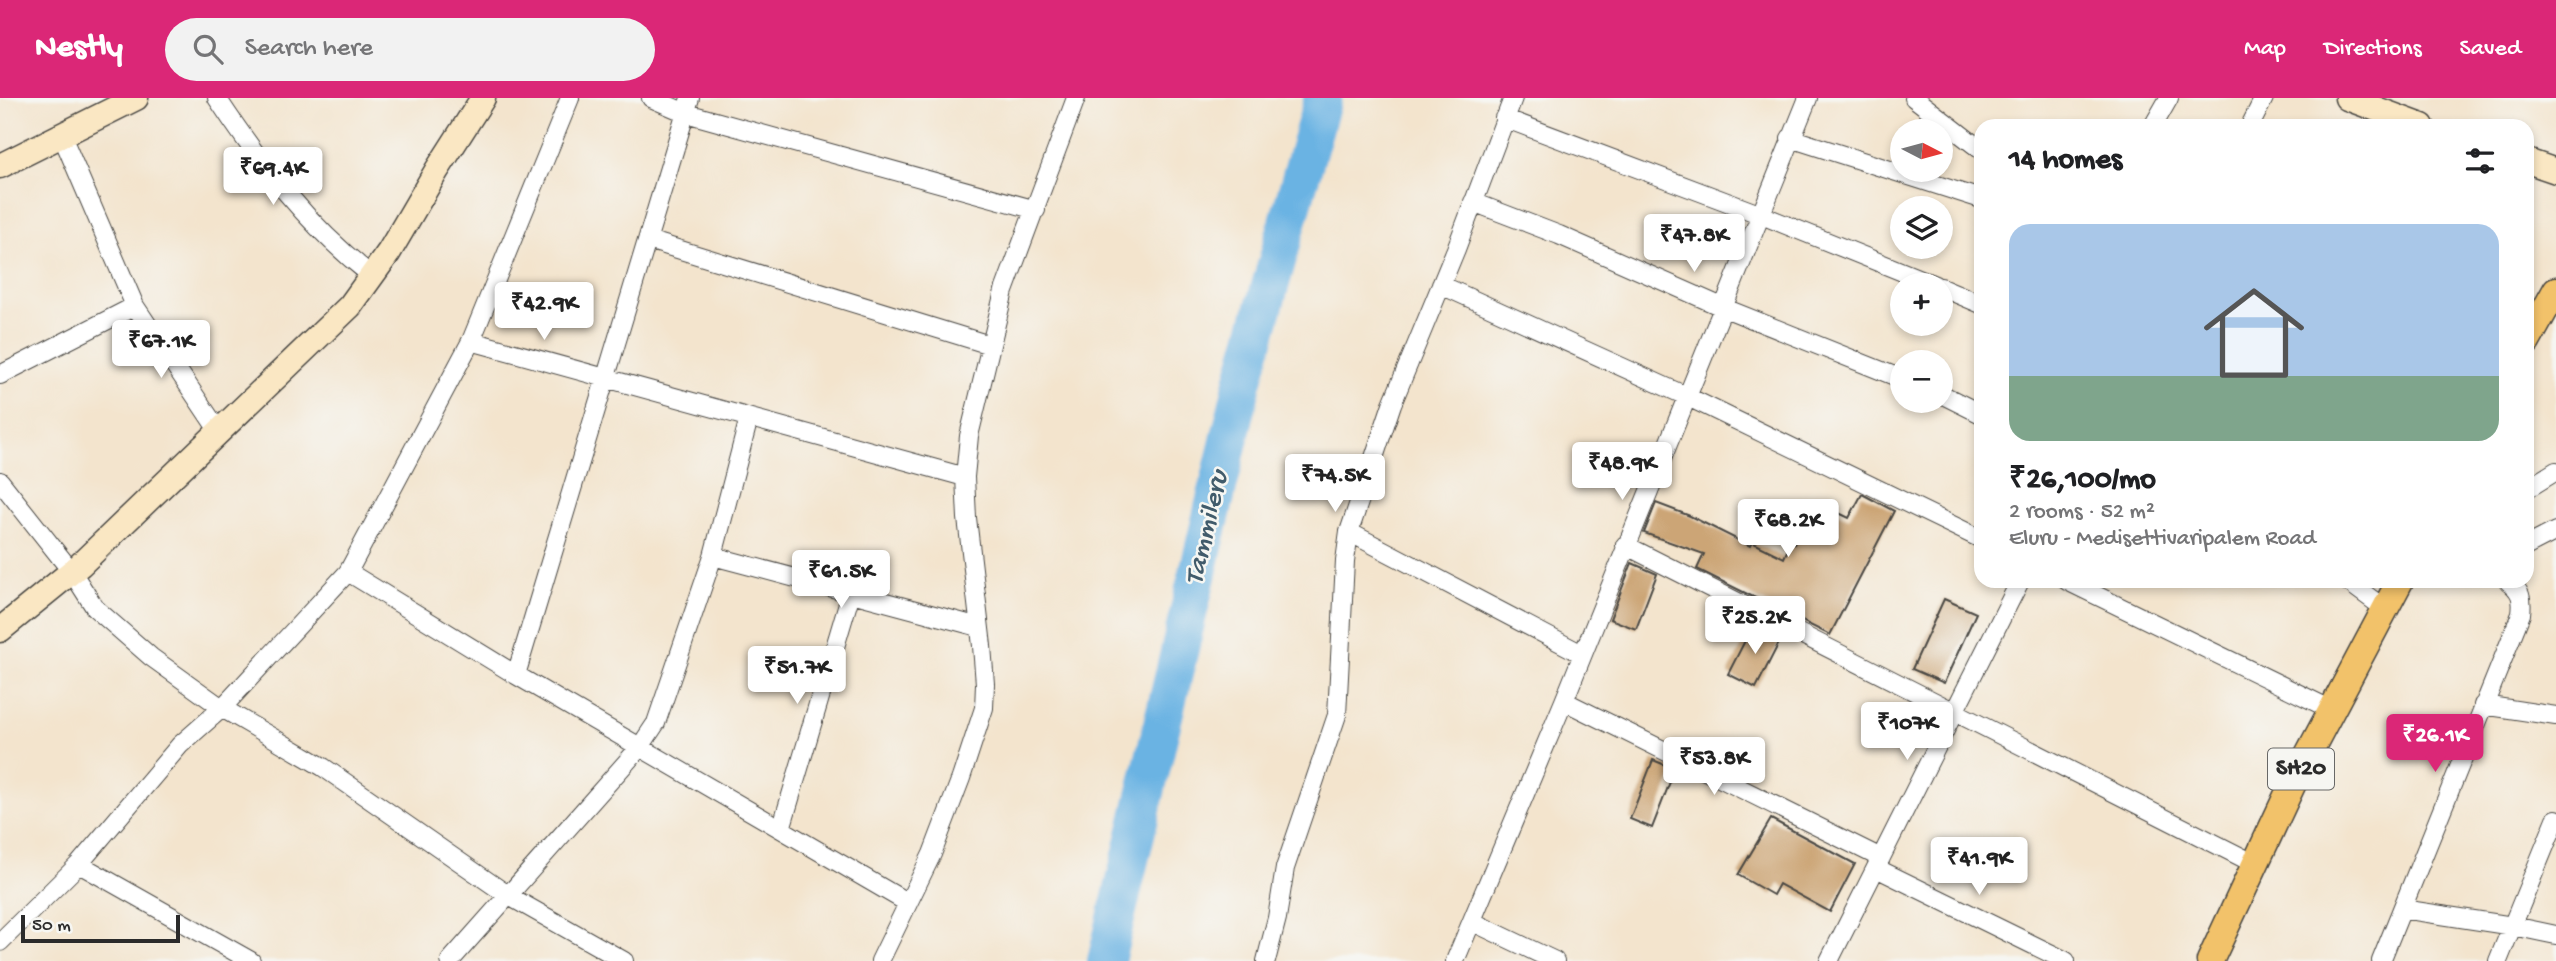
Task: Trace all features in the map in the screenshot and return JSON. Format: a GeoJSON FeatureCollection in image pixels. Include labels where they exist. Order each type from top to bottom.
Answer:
{"type":"FeatureCollection","features":[{"type":"Feature","properties":{"kind":"main road"},"geometry":{"type":"LineString","coordinates":[[0,166],[135,98]]}},
{"type":"Feature","properties":{"kind":"main road"},"geometry":{"type":"LineString","coordinates":[[0,630],[72,572],[350,306],[389,252],[483,98]]}},
{"type":"Feature","properties":{"kind":"main road"},"geometry":{"type":"LineString","coordinates":[[2347,98],[2403,119]]}},
{"type":"Feature","properties":{"kind":"main road"},"geometry":{"type":"LineString","coordinates":[[2534,163],[2556,171]]}},
{"type":"Feature","properties":{"kind":"main road"},"geometry":{"type":"LineString","coordinates":[[2534,329],[2556,290]]}},
{"type":"Feature","properties":{"kind":"main road","name":"SH20"},"geometry":{"type":"LineString","coordinates":[[2210,961],[2293,783],[2396,588]]}},
{"type":"Feature","properties":{"kind":"street"},"geometry":{"type":"LineString","coordinates":[[217,98],[280,186],[339,250],[372,276]]}},
{"type":"Feature","properties":{"kind":"street"},"geometry":{"type":"LineString","coordinates":[[0,942],[79,864],[180,745],[222,708],[348,572],[471,341],[570,98]]}},
{"type":"Feature","properties":{"kind":"street"},"geometry":{"type":"LineString","coordinates":[[650,98],[688,105],[1036,210]]}},
{"type":"Feature","properties":{"kind":"street"},"geometry":{"type":"LineString","coordinates":[[880,961],[932,854],[984,708],[985,684],[967,518],[965,477],[969,436],[1004,291],[1076,98]]}},
{"type":"Feature","properties":{"kind":"street"},"geometry":{"type":"LineString","coordinates":[[1266,961],[1277,918],[1285,868],[1337,715],[1349,532],[1392,404],[1513,98]]}},
{"type":"Feature","properties":{"kind":"street"},"geometry":{"type":"LineString","coordinates":[[1455,961],[1564,701],[1808,98]]}},
{"type":"Feature","properties":{"kind":"street"},"geometry":{"type":"LineString","coordinates":[[2157,119],[2169,98]]}},
{"type":"Feature","properties":{"kind":"street"},"geometry":{"type":"LineString","coordinates":[[2254,119],[2264,98]]}},
{"type":"Feature","properties":{"kind":"street"},"geometry":{"type":"LineString","coordinates":[[1922,100],[1974,144]]}},
{"type":"Feature","properties":{"kind":"street"},"geometry":{"type":"LineString","coordinates":[[516,675],[688,105]]}},
{"type":"Feature","properties":{"kind":"street"},"geometry":{"type":"LineString","coordinates":[[1504,118],[1759,214],[1905,273]]}},
{"type":"Feature","properties":{"kind":"street"},"geometry":{"type":"LineString","coordinates":[[62,136],[135,306],[220,433]]}},
{"type":"Feature","properties":{"kind":"street"},"geometry":{"type":"LineString","coordinates":[[1790,138],[1974,197]]}},
{"type":"Feature","properties":{"kind":"street"},"geometry":{"type":"LineString","coordinates":[[1473,202],[1559,235],[1722,307],[1890,374]]}},
{"type":"Feature","properties":{"kind":"street"},"geometry":{"type":"LineString","coordinates":[[648,240],[990,345]]}},
{"type":"Feature","properties":{"kind":"street"},"geometry":{"type":"LineString","coordinates":[[1441,285],[1686,396],[1974,536]]}},
{"type":"Feature","properties":{"kind":"street"},"geometry":{"type":"LineString","coordinates":[[1953,292],[1974,301]]}},
{"type":"Feature","properties":{"kind":"street"},"geometry":{"type":"LineString","coordinates":[[0,375],[135,306]]}},
{"type":"Feature","properties":{"kind":"street"},"geometry":{"type":"LineString","coordinates":[[471,341],[965,477]]}},
{"type":"Feature","properties":{"kind":"street"},"geometry":{"type":"LineString","coordinates":[[1953,400],[1974,410]]}},
{"type":"Feature","properties":{"kind":"street"},"geometry":{"type":"LineString","coordinates":[[450,961],[640,747],[656,723],[713,556],[749,418]]}},
{"type":"Feature","properties":{"kind":"street"},"geometry":{"type":"LineString","coordinates":[[2534,485],[2556,471]]}},
{"type":"Feature","properties":{"kind":"street"},"geometry":{"type":"LineString","coordinates":[[0,481],[72,572],[95,608],[151,657],[222,708],[323,767],[509,896],[624,961]]}},
{"type":"Feature","properties":{"kind":"street"},"geometry":{"type":"LineString","coordinates":[[2534,542],[2556,531]]}},
{"type":"Feature","properties":{"kind":"street"},"geometry":{"type":"LineString","coordinates":[[1349,532],[1583,654]]}},
{"type":"Feature","properties":{"kind":"street"},"geometry":{"type":"LineString","coordinates":[[1625,545],[2255,864]]}},
{"type":"Feature","properties":{"kind":"street"},"geometry":{"type":"LineString","coordinates":[[713,556],[979,627]]}},
{"type":"Feature","properties":{"kind":"street"},"geometry":{"type":"LineString","coordinates":[[348,572],[516,675],[908,903]]}},
{"type":"Feature","properties":{"kind":"street"},"geometry":{"type":"LineString","coordinates":[[1829,961],[2016,588]]}},
{"type":"Feature","properties":{"kind":"street"},"geometry":{"type":"LineString","coordinates":[[2081,588],[2332,710]]}},
{"type":"Feature","properties":{"kind":"street"},"geometry":{"type":"LineString","coordinates":[[2356,588],[2385,610]]}},
{"type":"Feature","properties":{"kind":"street"},"geometry":{"type":"LineString","coordinates":[[2381,961],[2521,614],[2523,598],[2517,588]]}},
{"type":"Feature","properties":{"kind":"street"},"geometry":{"type":"LineString","coordinates":[[781,829],[851,593]]}},
{"type":"Feature","properties":{"kind":"street"},"geometry":{"type":"LineString","coordinates":[[1564,701],[2066,961]]}},
{"type":"Feature","properties":{"kind":"street"},"geometry":{"type":"LineString","coordinates":[[2483,705],[2556,716]]}},
{"type":"Feature","properties":{"kind":"street"},"geometry":{"type":"LineString","coordinates":[[2498,961],[2556,818]]}},
{"type":"Feature","properties":{"kind":"street"},"geometry":{"type":"LineString","coordinates":[[79,864],[251,961]]}},
{"type":"Feature","properties":{"kind":"street"},"geometry":{"type":"LineString","coordinates":[[2402,909],[2556,935]]}},
{"type":"Feature","properties":{"kind":"street"},"geometry":{"type":"LineString","coordinates":[[1473,922],[1555,961]]}},
{"type":"Feature","properties":{"kind":"building"},"geometry":{"type":"Polygon","coordinates":[[[1862,494],[1894,511],[1830,635],[1697,569],[1704,554],[1644,533],[1656,503],[1690,516],[1750,546],[1752,542],[1784,558],[1814,501],[1849,518],[1862,494]]]}},
{"type":"Feature","properties":{"kind":"building"},"geometry":{"type":"Polygon","coordinates":[[[1632,563],[1657,574],[1636,629],[1610,619],[1632,563]]]}},
{"type":"Feature","properties":{"kind":"building"},"geometry":{"type":"Polygon","coordinates":[[[1944,599],[1976,613],[1944,683],[1912,669],[1944,599]]]}},
{"type":"Feature","properties":{"kind":"building"},"geometry":{"type":"Polygon","coordinates":[[[1754,623],[1782,637],[1756,688],[1728,674],[1754,623]]]}},
{"type":"Feature","properties":{"kind":"building"},"geometry":{"type":"Polygon","coordinates":[[[1653,760],[1675,769],[1652,828],[1630,819],[1653,760]]]}},
{"type":"Feature","properties":{"kind":"building"},"geometry":{"type":"Polygon","coordinates":[[[1771,819],[1855,864],[1830,912],[1779,884],[1773,895],[1738,875],[1771,819]]]}},
{"type":"Feature","properties":{"kind":"waterway","name":"Tammileru"},"geometry":{"type":"LineString","coordinates":[[1106,961],[1243,382],[1323,98]]}}]}
